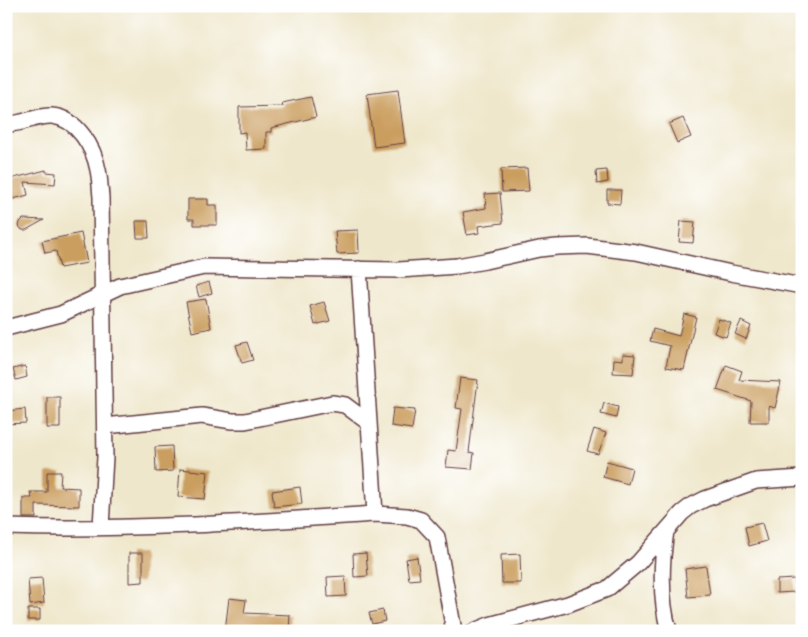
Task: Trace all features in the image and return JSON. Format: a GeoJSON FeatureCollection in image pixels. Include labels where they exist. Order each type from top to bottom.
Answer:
{"type":"FeatureCollection","features":[{"type":"Feature","properties":{"kind":"street"},"geometry":{"type":"LineString","coordinates":[[6,124],[16,125],[42,117],[53,116],[63,119],[82,135],[93,152],[98,170],[101,197],[106,458],[102,527]]}},
{"type":"Feature","properties":{"kind":"street"},"geometry":{"type":"LineString","coordinates":[[6,328],[61,314],[137,280],[204,267],[399,270],[457,266],[486,262],[539,249],[587,246],[636,252],[730,273],[802,286]]}},
{"type":"Feature","properties":{"kind":"street"},"geometry":{"type":"LineString","coordinates":[[359,269],[375,514]]}},
{"type":"Feature","properties":{"kind":"street"},"geometry":{"type":"LineString","coordinates":[[105,426],[202,416],[232,421],[245,421],[332,403],[345,405],[369,423]]}},
{"type":"Feature","properties":{"kind":"street"},"geometry":{"type":"LineString","coordinates":[[474,631],[489,625],[568,604],[607,589],[638,563],[682,513],[705,498],[756,482],[802,478]]}},
{"type":"Feature","properties":{"kind":"street"},"geometry":{"type":"LineString","coordinates":[[6,527],[68,529],[162,526],[375,514],[407,516],[421,520],[438,537],[454,631]]}},
{"type":"Feature","properties":{"kind":"street"},"geometry":{"type":"LineString","coordinates":[[666,531],[662,577],[669,631]]}},
{"type":"Feature","properties":{"kind":"building"},"geometry":{"type":"Polygon","coordinates":[[[398,90],[405,143],[374,147],[367,94],[398,90]]]}},
{"type":"Feature","properties":{"kind":"building"},"geometry":{"type":"Polygon","coordinates":[[[311,97],[316,117],[271,128],[271,132],[266,132],[266,149],[246,150],[245,132],[239,133],[239,107],[283,106],[282,103],[311,97]]]}},
{"type":"Feature","properties":{"kind":"building"},"geometry":{"type":"Polygon","coordinates":[[[683,118],[691,137],[677,143],[669,124],[683,118]]]}},
{"type":"Feature","properties":{"kind":"building"},"geometry":{"type":"Polygon","coordinates":[[[527,168],[529,191],[502,192],[501,169],[527,168]]]}},
{"type":"Feature","properties":{"kind":"building"},"geometry":{"type":"Polygon","coordinates":[[[46,170],[46,172],[56,173],[55,184],[25,182],[28,195],[13,199],[10,188],[13,187],[10,179],[46,170]]]}},
{"type":"Feature","properties":{"kind":"building"},"geometry":{"type":"Polygon","coordinates":[[[607,170],[608,182],[597,184],[596,171],[607,170]]]}},
{"type":"Feature","properties":{"kind":"building"},"geometry":{"type":"Polygon","coordinates":[[[607,190],[621,190],[620,204],[607,203],[607,190]]]}},
{"type":"Feature","properties":{"kind":"building"},"geometry":{"type":"Polygon","coordinates":[[[500,193],[503,223],[478,226],[479,233],[467,235],[463,212],[486,208],[485,194],[500,193]]]}},
{"type":"Feature","properties":{"kind":"building"},"geometry":{"type":"Polygon","coordinates":[[[188,199],[208,199],[208,205],[217,205],[217,225],[194,225],[194,219],[188,219],[188,199]]]}},
{"type":"Feature","properties":{"kind":"building"},"geometry":{"type":"Polygon","coordinates":[[[23,219],[44,220],[26,230],[22,230],[19,226],[23,219]]]}},
{"type":"Feature","properties":{"kind":"building"},"geometry":{"type":"Polygon","coordinates":[[[136,221],[148,221],[149,238],[137,238],[136,221]]]}},
{"type":"Feature","properties":{"kind":"building"},"geometry":{"type":"Polygon","coordinates":[[[681,221],[695,222],[693,243],[679,242],[681,221]]]}},
{"type":"Feature","properties":{"kind":"building"},"geometry":{"type":"Polygon","coordinates":[[[358,230],[359,253],[337,254],[335,231],[358,230]]]}},
{"type":"Feature","properties":{"kind":"building"},"geometry":{"type":"Polygon","coordinates":[[[81,233],[87,263],[60,268],[56,251],[45,253],[42,241],[81,233]]]}},
{"type":"Feature","properties":{"kind":"building"},"geometry":{"type":"Polygon","coordinates":[[[209,282],[212,293],[199,297],[196,286],[209,282]]]}},
{"type":"Feature","properties":{"kind":"building"},"geometry":{"type":"Polygon","coordinates":[[[206,299],[211,328],[192,332],[186,302],[206,299]]]}},
{"type":"Feature","properties":{"kind":"building"},"geometry":{"type":"Polygon","coordinates":[[[324,302],[330,321],[315,325],[310,306],[324,302]]]}},
{"type":"Feature","properties":{"kind":"building"},"geometry":{"type":"Polygon","coordinates":[[[684,314],[696,317],[684,370],[666,367],[670,346],[650,341],[653,329],[679,336],[684,314]]]}},
{"type":"Feature","properties":{"kind":"building"},"geometry":{"type":"Polygon","coordinates":[[[719,319],[731,323],[726,337],[714,333],[719,319]]]}},
{"type":"Feature","properties":{"kind":"building"},"geometry":{"type":"Polygon","coordinates":[[[741,321],[751,326],[746,339],[735,334],[741,321]]]}},
{"type":"Feature","properties":{"kind":"building"},"geometry":{"type":"Polygon","coordinates":[[[247,342],[253,360],[242,363],[236,345],[247,342]]]}},
{"type":"Feature","properties":{"kind":"building"},"geometry":{"type":"Polygon","coordinates":[[[623,354],[635,355],[633,374],[613,373],[614,359],[623,360],[623,354]]]}},
{"type":"Feature","properties":{"kind":"building"},"geometry":{"type":"Polygon","coordinates":[[[726,365],[742,371],[739,380],[781,382],[775,408],[769,406],[769,422],[750,422],[751,401],[717,390],[726,365]]]}},
{"type":"Feature","properties":{"kind":"building"},"geometry":{"type":"Polygon","coordinates":[[[25,366],[27,377],[16,380],[13,369],[25,366]]]}},
{"type":"Feature","properties":{"kind":"building"},"geometry":{"type":"Polygon","coordinates":[[[460,378],[478,380],[469,452],[474,453],[472,469],[446,467],[448,450],[456,451],[462,409],[456,408],[460,378]]]}},
{"type":"Feature","properties":{"kind":"building"},"geometry":{"type":"Polygon","coordinates":[[[47,397],[60,397],[60,428],[47,428],[47,397]]]}},
{"type":"Feature","properties":{"kind":"building"},"geometry":{"type":"Polygon","coordinates":[[[604,403],[618,407],[616,418],[601,414],[604,403]]]}},
{"type":"Feature","properties":{"kind":"building"},"geometry":{"type":"Polygon","coordinates":[[[393,408],[415,410],[412,429],[391,426],[393,408]]]}},
{"type":"Feature","properties":{"kind":"building"},"geometry":{"type":"Polygon","coordinates":[[[25,409],[26,423],[6,424],[6,411],[25,409]]]}},
{"type":"Feature","properties":{"kind":"building"},"geometry":{"type":"Polygon","coordinates":[[[594,429],[606,433],[598,454],[587,451],[594,429]]]}},
{"type":"Feature","properties":{"kind":"building"},"geometry":{"type":"Polygon","coordinates":[[[172,446],[173,471],[156,472],[155,447],[172,446]]]}},
{"type":"Feature","properties":{"kind":"building"},"geometry":{"type":"Polygon","coordinates":[[[607,461],[632,468],[628,484],[603,477],[607,461]]]}},
{"type":"Feature","properties":{"kind":"building"},"geometry":{"type":"Polygon","coordinates":[[[180,469],[208,472],[205,499],[178,497],[180,469]]]}},
{"type":"Feature","properties":{"kind":"building"},"geometry":{"type":"Polygon","coordinates":[[[47,472],[61,472],[60,487],[79,488],[79,506],[36,505],[36,518],[23,518],[23,498],[32,498],[30,492],[47,492],[47,472]]]}},
{"type":"Feature","properties":{"kind":"building"},"geometry":{"type":"Polygon","coordinates":[[[300,487],[302,504],[274,507],[272,491],[300,487]]]}},
{"type":"Feature","properties":{"kind":"building"},"geometry":{"type":"Polygon","coordinates":[[[762,523],[767,541],[749,546],[745,527],[762,523]]]}},
{"type":"Feature","properties":{"kind":"building"},"geometry":{"type":"Polygon","coordinates":[[[129,553],[143,553],[143,582],[129,583],[129,553]]]}},
{"type":"Feature","properties":{"kind":"building"},"geometry":{"type":"Polygon","coordinates":[[[366,553],[368,576],[354,577],[353,554],[366,553]]]}},
{"type":"Feature","properties":{"kind":"building"},"geometry":{"type":"Polygon","coordinates":[[[520,554],[521,583],[502,583],[501,555],[520,554]]]}},
{"type":"Feature","properties":{"kind":"building"},"geometry":{"type":"Polygon","coordinates":[[[417,557],[420,579],[409,580],[406,559],[417,557]]]}},
{"type":"Feature","properties":{"kind":"building"},"geometry":{"type":"Polygon","coordinates":[[[706,566],[710,595],[688,597],[685,569],[706,566]]]}},
{"type":"Feature","properties":{"kind":"building"},"geometry":{"type":"Polygon","coordinates":[[[345,576],[346,596],[328,597],[327,577],[345,576]]]}},
{"type":"Feature","properties":{"kind":"building"},"geometry":{"type":"Polygon","coordinates":[[[42,578],[44,603],[30,605],[28,579],[42,578]]]}},
{"type":"Feature","properties":{"kind":"building"},"geometry":{"type":"Polygon","coordinates":[[[795,579],[795,592],[777,593],[777,580],[795,579]]]}},
{"type":"Feature","properties":{"kind":"building"},"geometry":{"type":"Polygon","coordinates":[[[229,598],[246,600],[244,613],[290,615],[289,631],[242,629],[242,631],[225,631],[229,598]]]}},
{"type":"Feature","properties":{"kind":"building"},"geometry":{"type":"Polygon","coordinates":[[[28,609],[40,609],[40,620],[28,620],[28,609]]]}},
{"type":"Feature","properties":{"kind":"building"},"geometry":{"type":"Polygon","coordinates":[[[383,610],[385,621],[372,624],[369,613],[383,610]]]}}]}
